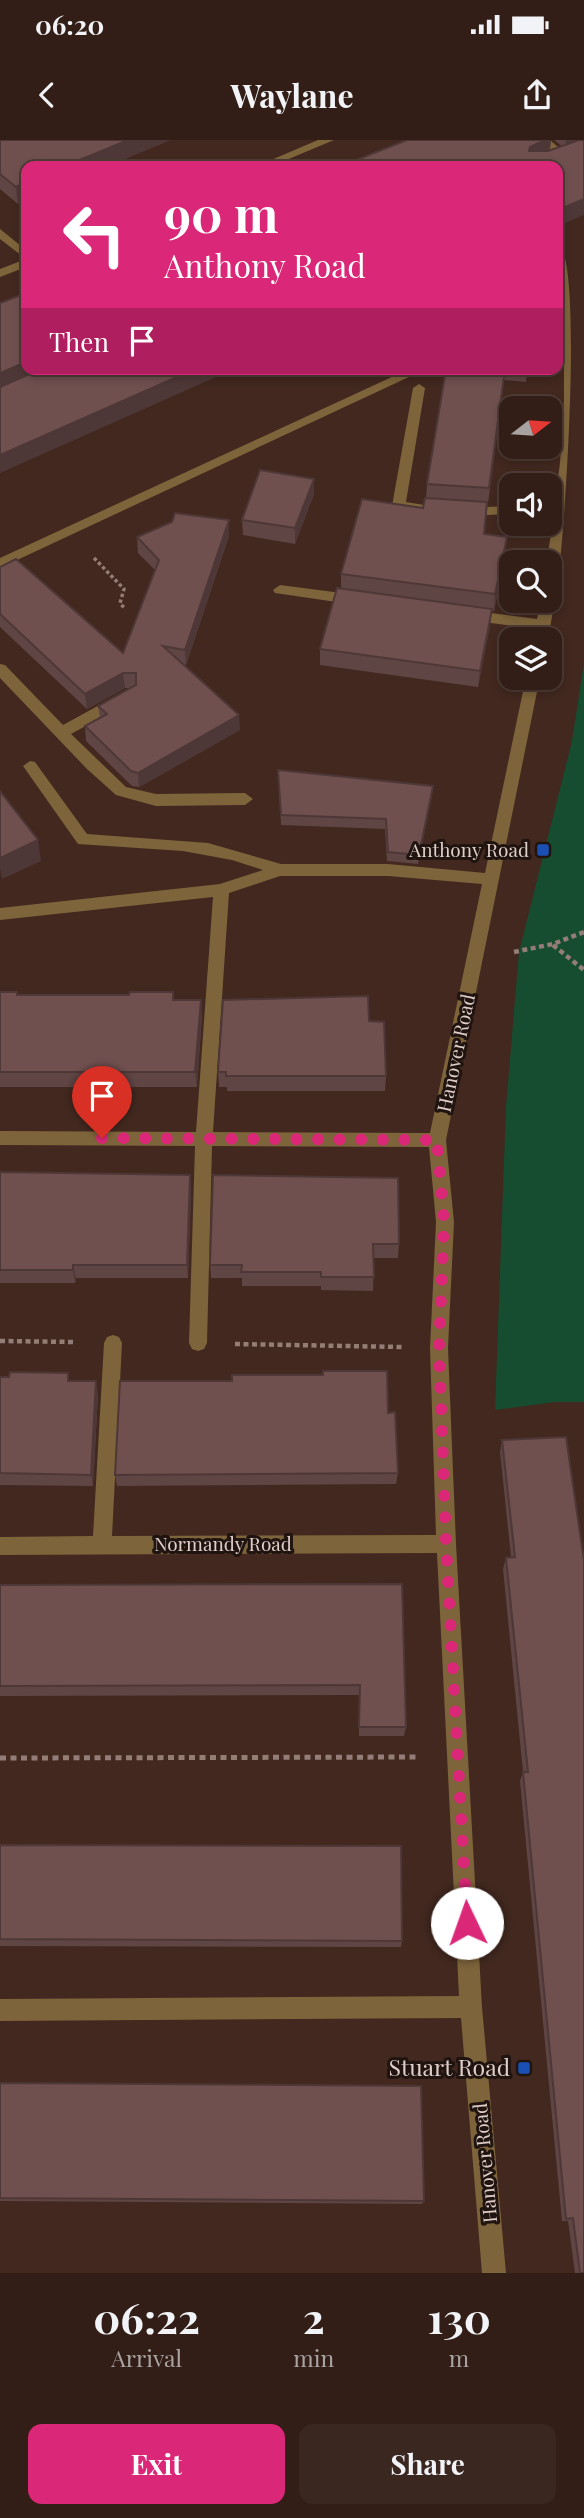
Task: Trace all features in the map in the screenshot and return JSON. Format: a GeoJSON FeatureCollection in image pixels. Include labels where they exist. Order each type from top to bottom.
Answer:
{"type":"FeatureCollection","features":[{"type":"Feature","properties":{"kind":"street"},"geometry":{"type":"LineString","coordinates":[[276,161],[328,140]]}},
{"type":"Feature","properties":{"kind":"street"},"geometry":{"type":"LineString","coordinates":[[543,140],[567,154],[549,161]]}},
{"type":"Feature","properties":{"kind":"street"},"geometry":{"type":"LineString","coordinates":[[0,233],[21,252]]}},
{"type":"Feature","properties":{"kind":"street"},"geometry":{"type":"LineString","coordinates":[[0,273],[21,265]]}},
{"type":"Feature","properties":{"kind":"street"},"geometry":{"type":"LineString","coordinates":[[556,550],[565,495],[572,375],[569,292],[563,267]]}},
{"type":"Feature","properties":{"kind":"street"},"geometry":{"type":"LineString","coordinates":[[0,563],[407,375]]}},
{"type":"Feature","properties":{"kind":"street"},"geometry":{"type":"LineString","coordinates":[[419,388],[399,506],[482,513],[499,511]]}},
{"type":"Feature","properties":{"kind":"street"},"geometry":{"type":"LineString","coordinates":[[281,590],[377,603]]}},
{"type":"Feature","properties":{"kind":"street"},"geometry":{"type":"LineString","coordinates":[[447,612],[518,627]]}},
{"type":"Feature","properties":{"kind":"street"},"geometry":{"type":"LineString","coordinates":[[0,669],[121,791],[156,800],[245,799]]}},
{"type":"Feature","properties":{"kind":"street","name":"Hanover Road"},"geometry":{"type":"LineString","coordinates":[[494,2273],[471,2007],[446,1544],[439,1348],[444,1222],[437,1140],[530,690]]}},
{"type":"Feature","properties":{"kind":"street"},"geometry":{"type":"LineString","coordinates":[[63,732],[131,694]]}},
{"type":"Feature","properties":{"kind":"street"},"geometry":{"type":"LineString","coordinates":[[30,766],[83,840],[203,848],[245,855],[280,870]]}},
{"type":"Feature","properties":{"kind":"street"},"geometry":{"type":"LineString","coordinates":[[0,914],[221,890],[280,870],[388,870],[491,879]]}},
{"type":"Feature","properties":{"kind":"street"},"geometry":{"type":"LineString","coordinates":[[198,1343],[204,1139],[221,890]]}},
{"type":"Feature","properties":{"kind":"street"},"geometry":{"type":"LineString","coordinates":[[0,1138],[437,1140]]}},
{"type":"Feature","properties":{"kind":"street"},"geometry":{"type":"LineString","coordinates":[[102,1544],[113,1342]]}},
{"type":"Feature","properties":{"kind":"street","name":"Normandy Road"},"geometry":{"type":"LineString","coordinates":[[0,1546],[446,1544]]}},
{"type":"Feature","properties":{"kind":"street"},"geometry":{"type":"LineString","coordinates":[[0,2010],[471,2007]]}},
{"type":"Feature","properties":{"kind":"path"},"geometry":{"type":"LineString","coordinates":[[67,532],[124,589],[120,603],[125,609]]}},
{"type":"Feature","properties":{"kind":"path"},"geometry":{"type":"LineString","coordinates":[[479,947],[519,952],[584,932]]}},
{"type":"Feature","properties":{"kind":"path"},"geometry":{"type":"LineString","coordinates":[[552,944],[584,970]]}},
{"type":"Feature","properties":{"kind":"path"},"geometry":{"type":"LineString","coordinates":[[0,1758],[459,1757]]}},
{"type":"Feature","properties":{"kind":"green space"},"geometry":{"type":"Polygon","coordinates":[[[584,663],[584,1402],[555,1402],[495,1410],[506,1107],[519,952],[572,741],[584,663]]]}},
{"type":"Feature","properties":{"kind":"building"},"geometry":{"type":"Polygon","coordinates":[[[0,140],[128,140],[77,161],[21,161],[21,184],[16,187],[0,174],[0,140]]]}},
{"type":"Feature","properties":{"kind":"building"},"geometry":{"type":"Polygon","coordinates":[[[407,140],[545,140],[530,147],[529,151],[548,151],[584,140],[584,199],[563,208],[563,161],[354,161],[407,140]]]}},
{"type":"Feature","properties":{"kind":"building"},"geometry":{"type":"Polygon","coordinates":[[[21,295],[21,364],[0,373],[0,303],[21,295]]]}},
{"type":"Feature","properties":{"kind":"building"},"geometry":{"type":"Polygon","coordinates":[[[27,375],[181,375],[0,455],[0,387],[27,375]]]}},
{"type":"Feature","properties":{"kind":"building"},"geometry":{"type":"Polygon","coordinates":[[[445,375],[504,375],[501,396],[499,396],[489,488],[427,484],[445,375]]]}},
{"type":"Feature","properties":{"kind":"building"},"geometry":{"type":"Polygon","coordinates":[[[260,470],[314,479],[295,528],[242,520],[260,470]]]}},
{"type":"Feature","properties":{"kind":"building"},"geometry":{"type":"Polygon","coordinates":[[[425,498],[487,502],[484,534],[507,537],[504,550],[499,550],[499,575],[495,594],[341,574],[362,499],[423,508],[425,498]]]}},
{"type":"Feature","properties":{"kind":"building"},"geometry":{"type":"Polygon","coordinates":[[[175,513],[229,520],[185,650],[163,646],[239,715],[138,773],[131,771],[85,726],[107,714],[98,706],[136,685],[136,673],[123,673],[85,694],[0,614],[0,567],[16,559],[123,653],[159,560],[137,537],[172,522],[175,513]]]}},
{"type":"Feature","properties":{"kind":"building"},"geometry":{"type":"Polygon","coordinates":[[[337,588],[492,609],[480,671],[320,649],[337,588]]]}},
{"type":"Feature","properties":{"kind":"building"},"geometry":{"type":"Polygon","coordinates":[[[278,770],[433,786],[419,855],[388,852],[386,819],[281,815],[278,770]]]}},
{"type":"Feature","properties":{"kind":"building"},"geometry":{"type":"Polygon","coordinates":[[[0,791],[38,840],[0,858],[0,791]]]}},
{"type":"Feature","properties":{"kind":"building"},"geometry":{"type":"Polygon","coordinates":[[[0,992],[17,992],[17,995],[129,995],[130,992],[173,992],[173,1000],[201,1000],[195,1072],[0,1072],[0,992]]]}},
{"type":"Feature","properties":{"kind":"building"},"geometry":{"type":"Polygon","coordinates":[[[368,996],[369,1021],[384,1022],[386,1076],[226,1076],[226,1072],[218,1072],[223,1000],[368,996]]]}},
{"type":"Feature","properties":{"kind":"building"},"geometry":{"type":"Polygon","coordinates":[[[0,1172],[190,1175],[187,1265],[73,1265],[73,1270],[0,1270],[0,1172]]]}},
{"type":"Feature","properties":{"kind":"building"},"geometry":{"type":"Polygon","coordinates":[[[213,1175],[398,1178],[399,1244],[373,1244],[374,1277],[321,1277],[321,1272],[241,1272],[242,1265],[210,1265],[213,1175]]]}},
{"type":"Feature","properties":{"kind":"building"},"geometry":{"type":"Polygon","coordinates":[[[323,1371],[387,1371],[388,1413],[395,1412],[398,1473],[115,1475],[120,1381],[232,1381],[232,1375],[323,1375],[323,1371]]]}},
{"type":"Feature","properties":{"kind":"building"},"geometry":{"type":"Polygon","coordinates":[[[10,1372],[68,1373],[68,1381],[96,1381],[91,1475],[0,1473],[0,1377],[9,1377],[10,1372]]]}},
{"type":"Feature","properties":{"kind":"building"},"geometry":{"type":"Polygon","coordinates":[[[566,1437],[584,1561],[584,2273],[580,2273],[573,2218],[566,2219],[523,1772],[528,1772],[506,1558],[515,1557],[502,1440],[566,1437]]]}},
{"type":"Feature","properties":{"kind":"building"},"geometry":{"type":"Polygon","coordinates":[[[402,1584],[406,1727],[359,1727],[360,1685],[0,1686],[0,1585],[402,1584]]]}},
{"type":"Feature","properties":{"kind":"building"},"geometry":{"type":"Polygon","coordinates":[[[0,1845],[401,1846],[402,1941],[0,1939],[0,1845]]]}},
{"type":"Feature","properties":{"kind":"building"},"geometry":{"type":"Polygon","coordinates":[[[0,2083],[421,2086],[424,2201],[0,2198],[0,2083]]]}},
{"type":"Feature","properties":{"kind":"place","name":"Anthony Road"},"geometry":{"type":"Point","coordinates":[543,850]}},
{"type":"Feature","properties":{"kind":"place","name":"Stuart Road"},"geometry":{"type":"Point","coordinates":[524,2068]}},
{"type":"Feature","properties":{"kind":"route"},"geometry":{"type":"LineString","coordinates":[[102,1138],[437,1140],[444,1222],[439,1348],[446,1544],[467,1923]]}}]}
